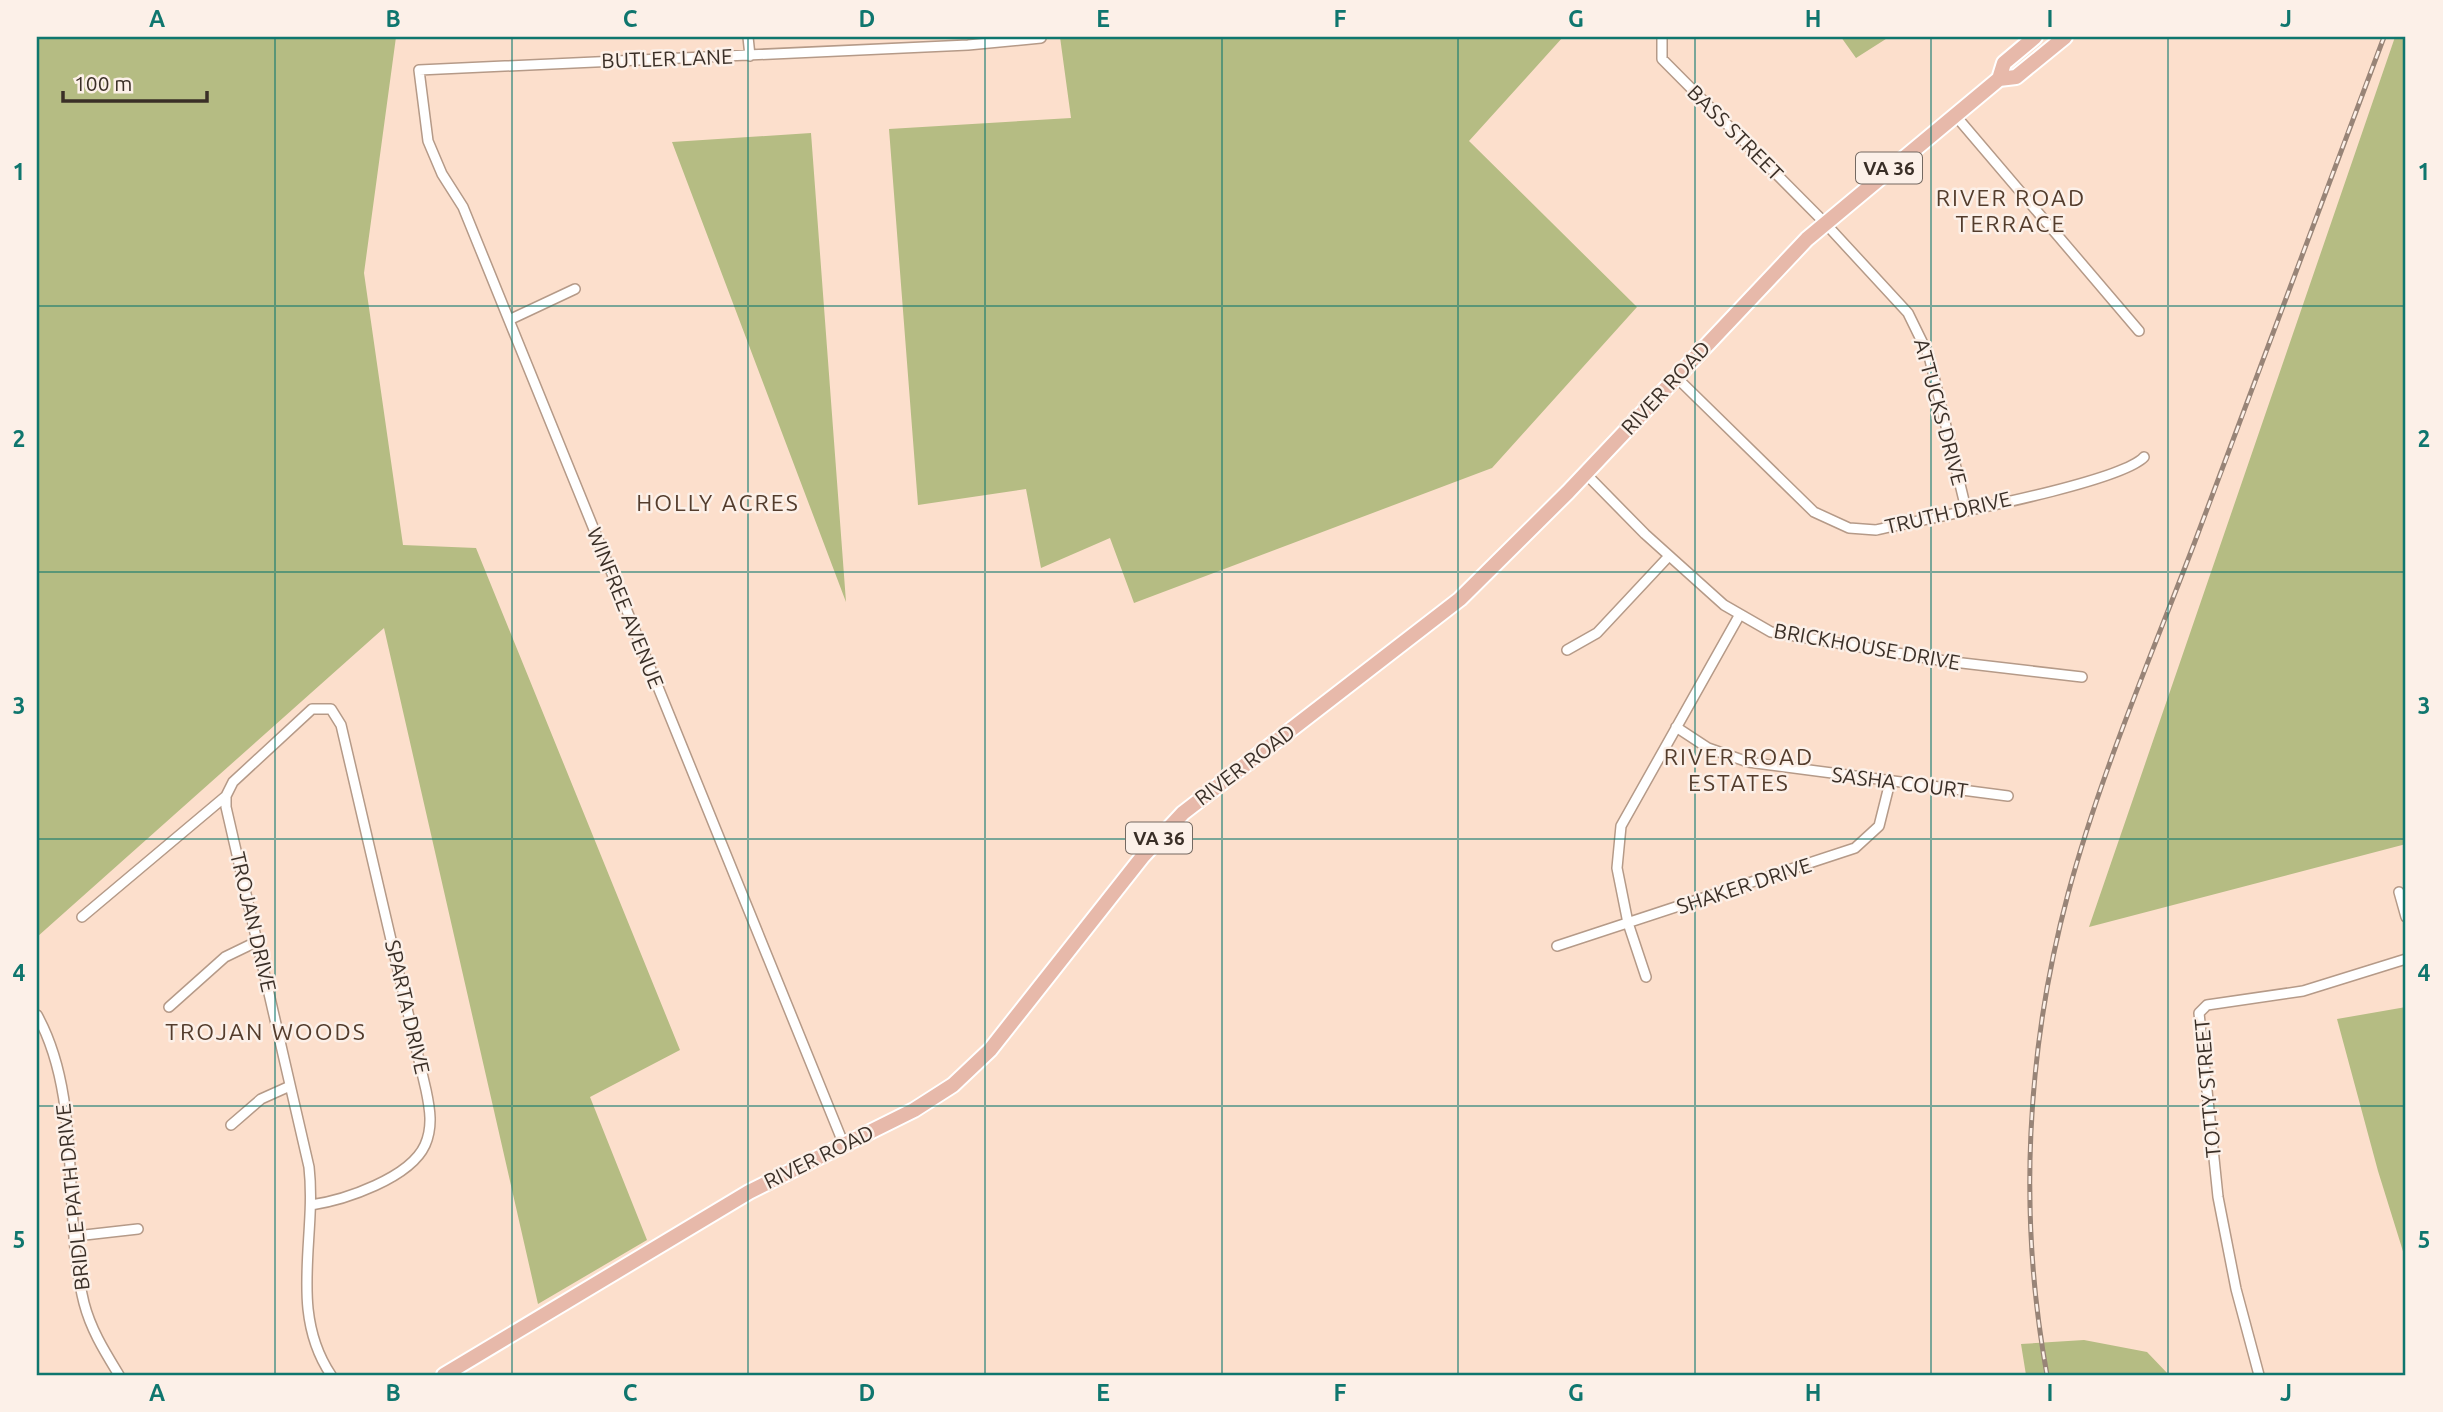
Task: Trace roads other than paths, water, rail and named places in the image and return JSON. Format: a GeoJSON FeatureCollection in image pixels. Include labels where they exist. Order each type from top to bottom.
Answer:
{"type":"FeatureCollection","features":[{"type":"Feature","properties":{"kind":"main road","name":"RIVER ROAD"},"geometry":{"type":"LineString","coordinates":[[444,1375],[749,1192],[923,1105],[972,1068],[1023,1011],[1143,856],[1183,813],[1441,615],[1490,571],[1825,223],[1998,79],[2004,63],[2035,37]]}},
{"type":"Feature","properties":{"kind":"main road","name":"RIVER ROAD"},"geometry":{"type":"LineString","coordinates":[[1998,79],[2016,77],[2066,37]]}},
{"type":"Feature","properties":{"kind":"street"},"geometry":{"type":"LineString","coordinates":[[748,37],[750,56]]}},
{"type":"Feature","properties":{"kind":"street","name":"BASS STREET"},"geometry":{"type":"LineString","coordinates":[[1662,37],[1662,59],[1825,223]]}},
{"type":"Feature","properties":{"kind":"street","name":"BUTLER LANE"},"geometry":{"type":"LineString","coordinates":[[419,70],[750,56],[937,42],[1041,38]]}},
{"type":"Feature","properties":{"kind":"street","name":"WINFREE AVENUE"},"geometry":{"type":"LineString","coordinates":[[419,70],[424,123],[434,158],[463,207],[844,1144]]}},
{"type":"Feature","properties":{"kind":"street"},"geometry":{"type":"LineString","coordinates":[[1955,115],[2139,331]]}},
{"type":"Feature","properties":{"kind":"street","name":"ATTUCKS DRIVE"},"geometry":{"type":"LineString","coordinates":[[1825,223],[1899,301],[1917,328],[1929,356],[1966,509]]}},
{"type":"Feature","properties":{"kind":"street"},"geometry":{"type":"LineString","coordinates":[[509,320],[575,289]]}},
{"type":"Feature","properties":{"kind":"street","name":"TRUTH DRIVE"},"geometry":{"type":"LineString","coordinates":[[1676,377],[1784,485],[1814,512],[1836,524],[1876,530],[2092,480],[2130,469],[2144,457]]}},
{"type":"Feature","properties":{"kind":"street","name":"BRICKHOUSE DRIVE"},"geometry":{"type":"LineString","coordinates":[[1585,473],[1669,556],[1739,616],[1788,637],[2082,677]]}},
{"type":"Feature","properties":{"kind":"street"},"geometry":{"type":"LineString","coordinates":[[1567,650],[1597,633],[1669,556]]}},
{"type":"Feature","properties":{"kind":"street"},"geometry":{"type":"LineString","coordinates":[[1646,977],[1628,923],[1617,868],[1621,826],[1739,616]]}},
{"type":"Feature","properties":{"kind":"street","name":"SPARTA DRIVE"},"geometry":{"type":"LineString","coordinates":[[226,796],[233,782],[312,709],[324,707],[335,713],[345,741],[426,1090],[430,1126],[425,1146],[409,1164],[352,1196],[311,1205]]}},
{"type":"Feature","properties":{"kind":"street","name":"SASHA COURT"},"geometry":{"type":"LineString","coordinates":[[1676,727],[1708,748],[1748,762],[2008,796]]}},
{"type":"Feature","properties":{"kind":"street","name":"SHAKER DRIVE"},"geometry":{"type":"LineString","coordinates":[[1557,946],[1855,848],[1879,826],[1890,782]]}},
{"type":"Feature","properties":{"kind":"street"},"geometry":{"type":"LineString","coordinates":[[82,918],[226,796]]}},
{"type":"Feature","properties":{"kind":"street","name":"TROJAN DRIVE"},"geometry":{"type":"LineString","coordinates":[[226,796],[309,1167],[311,1205],[306,1301],[313,1338],[331,1375]]}},
{"type":"Feature","properties":{"kind":"street"},"geometry":{"type":"LineString","coordinates":[[2399,892],[2406,917]]}},
{"type":"Feature","properties":{"kind":"street"},"geometry":{"type":"LineString","coordinates":[[169,1007],[225,957],[258,941]]}},
{"type":"Feature","properties":{"kind":"street","name":"TOTTY STREET"},"geometry":{"type":"LineString","coordinates":[[2259,1375],[2236,1289],[2217,1197],[2199,1013],[2207,1005],[2302,991],[2406,959]]}},
{"type":"Feature","properties":{"kind":"street","name":"BRIDLE PATH DRIVE"},"geometry":{"type":"LineString","coordinates":[[37,1015],[50,1042],[61,1086],[76,1236],[87,1313],[119,1375]]}},
{"type":"Feature","properties":{"kind":"street"},"geometry":{"type":"LineString","coordinates":[[231,1125],[261,1099],[290,1086]]}},
{"type":"Feature","properties":{"kind":"street"},"geometry":{"type":"LineString","coordinates":[[76,1236],[138,1229]]}},
{"type":"Feature","properties":{"kind":"railway"},"geometry":{"type":"LineString","coordinates":[[2047,1375],[2032,1255],[2031,1134],[2043,1013],[2068,894],[2110,761],[2384,37]]}},
{"type":"Feature","properties":{"kind":"district","name":"RIVER ROAD TERRACE"},"geometry":{"type":"Point","coordinates":[2011,211]}},
{"type":"Feature","properties":{"kind":"district","name":"HOLLY ACRES"},"geometry":{"type":"Point","coordinates":[718,503]}},
{"type":"Feature","properties":{"kind":"district","name":"RIVER ROAD ESTATES"},"geometry":{"type":"Point","coordinates":[1739,770]}},
{"type":"Feature","properties":{"kind":"district","name":"TROJAN WOODS"},"geometry":{"type":"Point","coordinates":[266,1032]}}]}
